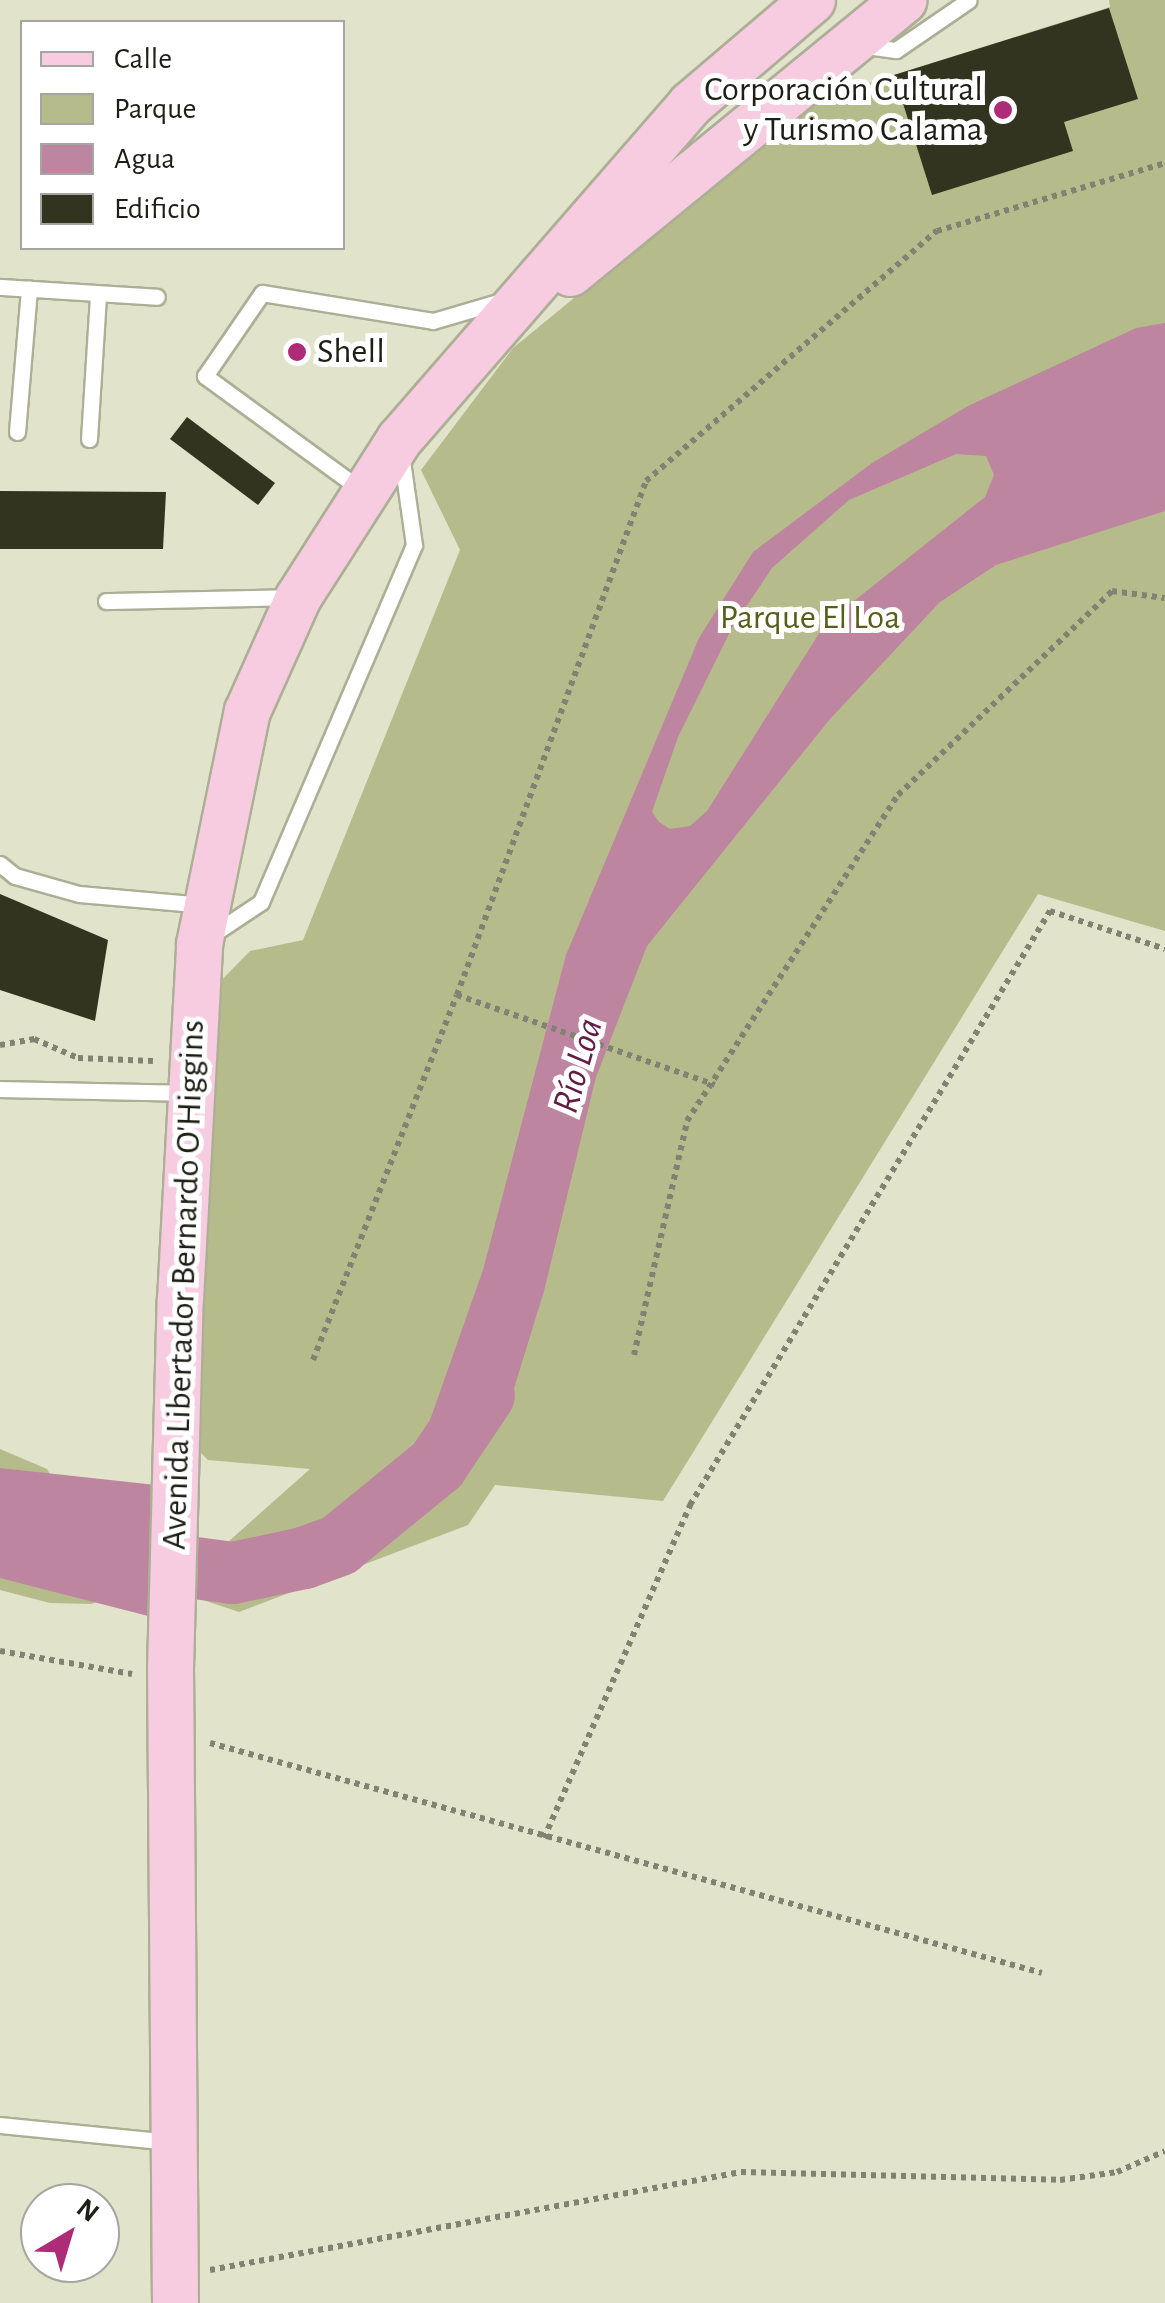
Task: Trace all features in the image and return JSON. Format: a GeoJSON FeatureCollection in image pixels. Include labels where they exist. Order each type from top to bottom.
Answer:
{"type":"FeatureCollection","features":[{"type":"Feature","properties":{"kind":"main road","name":"Avenida Libertador Bernardo O'Higgins"},"geometry":{"type":"LineString","coordinates":[[175,2290],[171,1675],[175,1415],[202,925],[247,710],[298,596],[399,439],[690,104],[812,0]]}},
{"type":"Feature","properties":{"kind":"main road","name":"Avenida Libertador Bernardo O'Higgins"},"geometry":{"type":"LineString","coordinates":[[482,343],[904,0]]}},
{"type":"Feature","properties":{"kind":"lane"},"geometry":{"type":"LineString","coordinates":[[850,42],[896,50],[968,0]]}},
{"type":"Feature","properties":{"kind":"lane"},"geometry":{"type":"LineString","coordinates":[[0,287],[157,297]]}},
{"type":"Feature","properties":{"kind":"lane"},"geometry":{"type":"LineString","coordinates":[[17,432],[28,288]]}},
{"type":"Feature","properties":{"kind":"lane"},"geometry":{"type":"LineString","coordinates":[[364,492],[205,376],[262,293],[433,321],[524,294]]}},
{"type":"Feature","properties":{"kind":"lane"},"geometry":{"type":"LineString","coordinates":[[89,439],[98,295]]}},
{"type":"Feature","properties":{"kind":"lane"},"geometry":{"type":"LineString","coordinates":[[0,864],[15,876],[202,925],[260,902],[414,545],[399,439]]}},
{"type":"Feature","properties":{"kind":"lane"},"geometry":{"type":"LineString","coordinates":[[106,601],[233,603],[298,596]]}},
{"type":"Feature","properties":{"kind":"lane"},"geometry":{"type":"LineString","coordinates":[[0,1089],[192,1078]]}},
{"type":"Feature","properties":{"kind":"lane"},"geometry":{"type":"LineString","coordinates":[[0,2126],[174,2142]]}},
{"type":"Feature","properties":{"kind":"path"},"geometry":{"type":"LineString","coordinates":[[312,1360],[457,995],[646,481],[937,232],[1165,163]]}},
{"type":"Feature","properties":{"kind":"path"},"geometry":{"type":"LineString","coordinates":[[634,1355],[687,1122],[716,1085],[898,795],[1112,591],[1165,598]]}},
{"type":"Feature","properties":{"kind":"path"},"geometry":{"type":"LineString","coordinates":[[544,1838],[690,1506],[1050,911],[1165,949]]}},
{"type":"Feature","properties":{"kind":"path"},"geometry":{"type":"LineString","coordinates":[[457,995],[716,1085]]}},
{"type":"Feature","properties":{"kind":"path"},"geometry":{"type":"LineString","coordinates":[[0,1045],[34,1039],[78,1058],[192,1078]]}},
{"type":"Feature","properties":{"kind":"path"},"geometry":{"type":"LineString","coordinates":[[0,1651],[171,1675]]}},
{"type":"Feature","properties":{"kind":"path"},"geometry":{"type":"LineString","coordinates":[[171,1732],[1042,1973]]}},
{"type":"Feature","properties":{"kind":"path"},"geometry":{"type":"LineString","coordinates":[[175,2290],[741,2172],[1060,2180],[1117,2172],[1165,2151]]}},
{"type":"Feature","properties":{"kind":"green space","name":"Parque El Loa"},"geometry":{"type":"Polygon","coordinates":[[[1109,0],[1165,0],[1165,931],[1038,894],[663,1501],[495,1485],[468,1525],[239,1612],[197,1598],[122,1595],[91,1604],[50,1603],[0,1590],[0,1449],[47,1469],[68,1506],[123,1548],[201,1549],[228,1542],[310,1469],[208,1460],[190,1442],[209,993],[250,951],[303,940],[460,550],[421,470],[513,348],[817,99],[1110,7],[1109,0]]]}},
{"type":"Feature","properties":{"kind":"water"},"geometry":{"type":"Polygon","coordinates":[[[1165,323],[1165,511],[996,565],[940,602],[830,719],[647,946],[596,1077],[544,1291],[508,1408],[475,1463],[437,1465],[427,1441],[430,1420],[483,1270],[566,955],[699,638],[753,552],[872,463],[968,406],[1136,328],[1165,323]],[[956,454],[849,500],[772,568],[732,628],[678,737],[652,812],[659,822],[670,829],[690,826],[707,811],[825,624],[985,497],[994,475],[986,456],[956,454]]]}},
{"type":"Feature","properties":{"kind":"water"},"geometry":{"type":"Polygon","coordinates":[[[0,1468],[156,1485],[156,1618],[0,1578],[0,1468]]]}},
{"type":"Feature","properties":{"kind":"building","name":"Corporación Cultural y Turismo Calama"},"geometry":{"type":"Polygon","coordinates":[[[1109,8],[1138,99],[1064,122],[1073,151],[932,195],[894,75],[1109,8]]]}},
{"type":"Feature","properties":{"kind":"building"},"geometry":{"type":"Polygon","coordinates":[[[187,417],[275,483],[258,505],[170,439],[187,417]]]}},
{"type":"Feature","properties":{"kind":"building"},"geometry":{"type":"Polygon","coordinates":[[[0,491],[166,492],[163,549],[0,549],[0,491]]]}},
{"type":"Feature","properties":{"kind":"building"},"geometry":{"type":"Polygon","coordinates":[[[0,894],[108,940],[95,1021],[0,990],[0,894]]]}},
{"type":"Feature","properties":{"kind":"waterway","name":"Río Loa"},"geometry":{"type":"LineString","coordinates":[[0,1532],[105,1556],[233,1573],[304,1558],[339,1545],[437,1465],[484,1395]]}},
{"type":"Feature","properties":{"kind":"place","name":"Corporación Cultural y Turismo Calama"},"geometry":{"type":"Point","coordinates":[1003,110]}},
{"type":"Feature","properties":{"kind":"place","name":"Shell"},"geometry":{"type":"Point","coordinates":[297,352]}}]}
